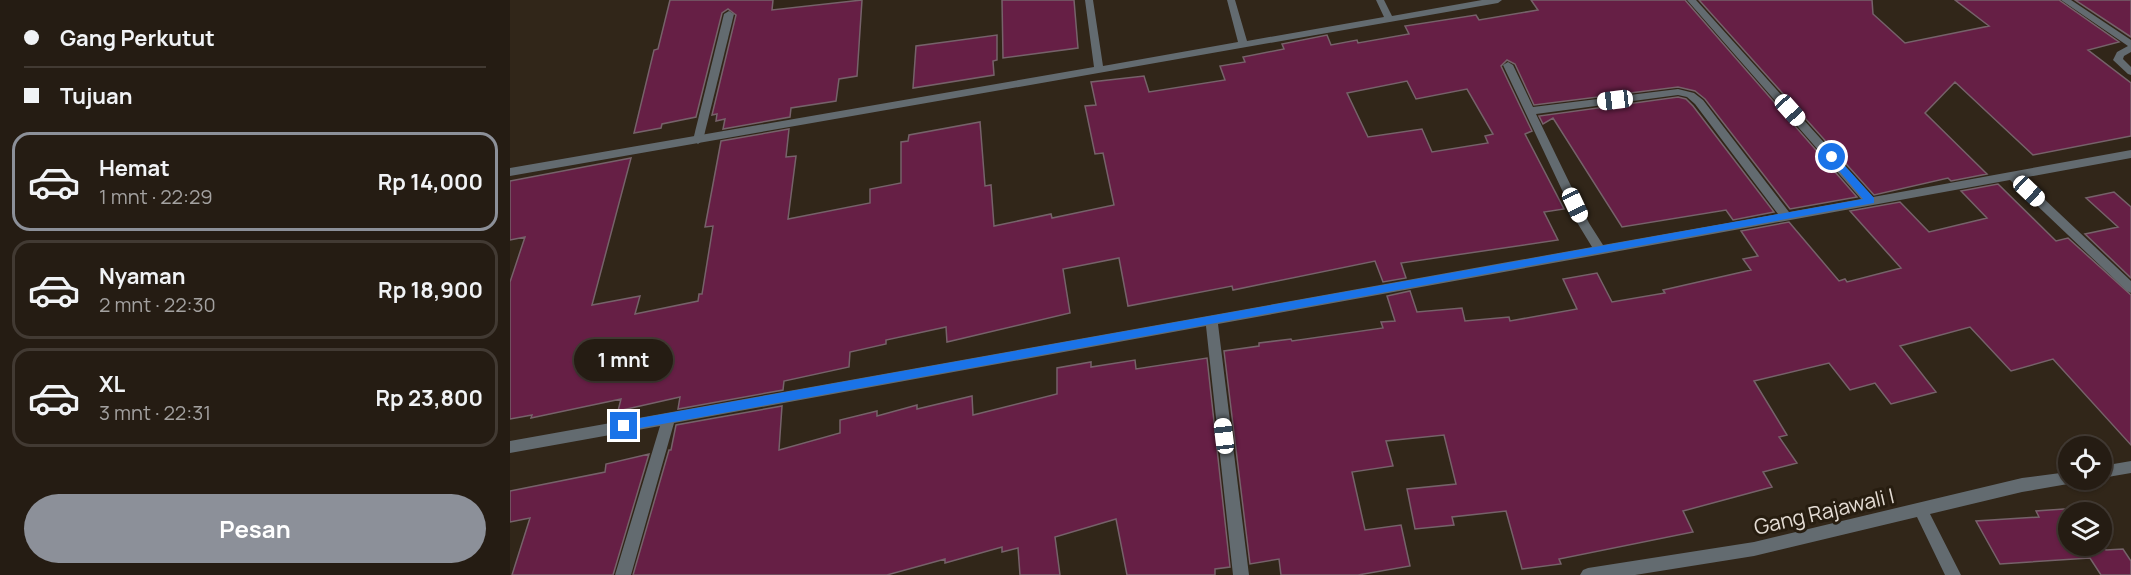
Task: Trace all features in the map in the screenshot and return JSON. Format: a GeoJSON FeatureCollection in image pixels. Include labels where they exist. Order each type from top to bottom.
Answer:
{"type":"FeatureCollection","features":[{"type":"Feature","properties":{"kind":"street"},"geometry":{"type":"LineString","coordinates":[[1089,0],[1099,71]]}},
{"type":"Feature","properties":{"kind":"street"},"geometry":{"type":"LineString","coordinates":[[1232,0],[1244,45]]}},
{"type":"Feature","properties":{"kind":"street"},"geometry":{"type":"LineString","coordinates":[[1380,0],[1389,19]]}},
{"type":"Feature","properties":{"kind":"street"},"geometry":{"type":"LineString","coordinates":[[510,172],[1498,0]]}},
{"type":"Feature","properties":{"kind":"street"},"geometry":{"type":"LineString","coordinates":[[1691,0],[1870,201]]}},
{"type":"Feature","properties":{"kind":"street"},"geometry":{"type":"LineString","coordinates":[[2065,0],[2131,46],[2120,54],[2118,60],[2131,72]]}},
{"type":"Feature","properties":{"kind":"street"},"geometry":{"type":"LineString","coordinates":[[698,140],[729,14]]}},
{"type":"Feature","properties":{"kind":"street"},"geometry":{"type":"LineString","coordinates":[[1508,65],[1584,224],[1600,250]]}},
{"type":"Feature","properties":{"kind":"street"},"geometry":{"type":"LineString","coordinates":[[1531,111],[1678,92],[1690,95],[1786,216]]}},
{"type":"Feature","properties":{"kind":"street"},"geometry":{"type":"LineString","coordinates":[[510,447],[2131,154]]}},
{"type":"Feature","properties":{"kind":"street"},"geometry":{"type":"LineString","coordinates":[[2012,175],[2131,288]]}},
{"type":"Feature","properties":{"kind":"street"},"geometry":{"type":"LineString","coordinates":[[1211,320],[1241,575]]}},
{"type":"Feature","properties":{"kind":"street"},"geometry":{"type":"LineString","coordinates":[[623,575],[669,417]]}},
{"type":"Feature","properties":{"kind":"street"},"geometry":{"type":"LineString","coordinates":[[2112,470],[2131,467]]}},
{"type":"Feature","properties":{"kind":"street","name":"Gang Rajawali I"},"geometry":{"type":"LineString","coordinates":[[1588,575],[1611,574],[1754,549],[1921,511],[2022,485],[2058,480]]}},
{"type":"Feature","properties":{"kind":"street"},"geometry":{"type":"LineString","coordinates":[[1921,511],[1953,575]]}},
{"type":"Feature","properties":{"kind":"building"},"geometry":{"type":"Polygon","coordinates":[[[670,0],[773,0],[772,10],[862,0],[857,76],[839,79],[836,101],[791,108],[790,117],[723,129],[725,119],[716,121],[717,114],[712,115],[736,15],[728,9],[722,13],[696,117],[662,124],[661,128],[634,133],[654,50],[658,49],[670,0]]]}},
{"type":"Feature","properties":{"kind":"building"},"geometry":{"type":"Polygon","coordinates":[[[1002,0],[1074,0],[1078,48],[1003,58],[1002,0]]]}},
{"type":"Feature","properties":{"kind":"building"},"geometry":{"type":"Polygon","coordinates":[[[1531,0],[1685,0],[1857,197],[1790,209],[1705,99],[1695,91],[1678,87],[1534,105],[1515,64],[1507,60],[1501,66],[1532,131],[1525,134],[1564,209],[1544,212],[1558,240],[1401,263],[1406,278],[1383,282],[1375,261],[1233,290],[1232,286],[1128,306],[1119,258],[1063,269],[1070,313],[947,342],[946,327],[886,340],[886,344],[850,352],[849,367],[784,381],[783,390],[678,409],[680,397],[618,411],[621,399],[531,418],[532,415],[510,419],[510,282],[525,237],[510,240],[510,181],[631,158],[592,305],[640,296],[635,314],[698,301],[699,294],[702,294],[713,226],[705,227],[721,141],[789,129],[786,157],[796,156],[788,219],[870,203],[870,189],[901,183],[901,142],[908,141],[909,135],[980,122],[985,186],[991,185],[994,226],[1051,214],[1052,218],[1114,205],[1103,153],[1095,154],[1085,106],[1096,105],[1091,82],[1144,76],[1149,92],[1225,80],[1220,66],[1245,62],[1243,57],[1284,49],[1282,44],[1327,35],[1331,45],[1357,40],[1358,43],[1409,34],[1405,26],[1476,15],[1479,20],[1538,10],[1531,0]],[[1407,81],[1347,93],[1368,137],[1422,129],[1432,152],[1488,143],[1485,136],[1493,134],[1467,89],[1416,99],[1407,81]]]}},
{"type":"Feature","properties":{"kind":"building"},"geometry":{"type":"Polygon","coordinates":[[[1699,0],[1872,0],[1873,14],[1905,43],[1989,26],[1955,0],[2059,0],[2119,42],[2088,50],[2131,83],[2131,136],[2033,155],[1955,82],[1925,113],[1987,174],[1951,181],[1948,178],[1874,195],[1699,0]]]}},
{"type":"Feature","properties":{"kind":"building"},"geometry":{"type":"Polygon","coordinates":[[[2075,0],[2131,0],[2131,37],[2075,0]]]}},
{"type":"Feature","properties":{"kind":"building"},"geometry":{"type":"Polygon","coordinates":[[[997,35],[997,60],[993,61],[994,75],[913,88],[916,46],[997,35]]]}},
{"type":"Feature","properties":{"kind":"building"},"geometry":{"type":"Polygon","coordinates":[[[1678,97],[1686,99],[1693,106],[1774,212],[1733,220],[1726,210],[1622,227],[1553,118],[1543,124],[1539,116],[1678,97]]]}},
{"type":"Feature","properties":{"kind":"building"},"geometry":{"type":"Polygon","coordinates":[[[1998,184],[2056,241],[2068,238],[2131,295],[2131,445],[2053,359],[2011,371],[1970,327],[1900,346],[1936,392],[1891,404],[1875,383],[1850,390],[1829,363],[1754,381],[1787,435],[1779,437],[1797,463],[1763,472],[1772,487],[1683,511],[1693,532],[1559,559],[1561,564],[1522,569],[1506,511],[1452,517],[1454,525],[1415,529],[1407,489],[1456,484],[1444,435],[1386,441],[1393,466],[1352,472],[1365,530],[1401,525],[1410,566],[1358,575],[1281,575],[1279,559],[1250,564],[1224,351],[1259,346],[1259,343],[1291,339],[1292,341],[1383,328],[1381,322],[1395,321],[1387,296],[1410,291],[1417,312],[1462,308],[1465,321],[1509,317],[1510,321],[1577,309],[1563,279],[1597,273],[1612,302],[1665,293],[1663,290],[1751,270],[1743,259],[1758,256],[1741,231],[1789,222],[1839,281],[1845,279],[1847,282],[1901,268],[1850,211],[1900,202],[1929,232],[1987,218],[1961,191],[1998,184]]]}},
{"type":"Feature","properties":{"kind":"building"},"geometry":{"type":"Polygon","coordinates":[[[2114,192],[2131,207],[2131,278],[2085,234],[2118,227],[2086,198],[2114,192]]]}},
{"type":"Feature","properties":{"kind":"building"},"geometry":{"type":"Polygon","coordinates":[[[1207,358],[1230,567],[1215,569],[1215,575],[1127,575],[1116,519],[1055,537],[1060,575],[1020,575],[1018,548],[1002,552],[1002,547],[945,563],[945,559],[887,575],[633,575],[669,450],[671,450],[676,425],[782,406],[779,450],[840,433],[840,420],[877,411],[877,416],[917,405],[917,409],[972,396],[973,415],[1057,394],[1057,368],[1091,362],[1091,367],[1135,360],[1136,369],[1207,358]]]}},
{"type":"Feature","properties":{"kind":"building"},"geometry":{"type":"Polygon","coordinates":[[[649,454],[613,575],[512,575],[530,518],[510,522],[510,491],[605,472],[606,464],[649,454]]]}},
{"type":"Feature","properties":{"kind":"building"},"geometry":{"type":"Polygon","coordinates":[[[2058,509],[2058,556],[2112,556],[2112,550],[2123,549],[2131,561],[2131,575],[2101,575],[2090,558],[2000,564],[1976,521],[2039,517],[2036,511],[2058,509]]]}},
{"type":"Feature","properties":{"kind":"route"},"geometry":{"type":"LineString","coordinates":[[624,426],[1870,201],[1832,157]]}}]}
